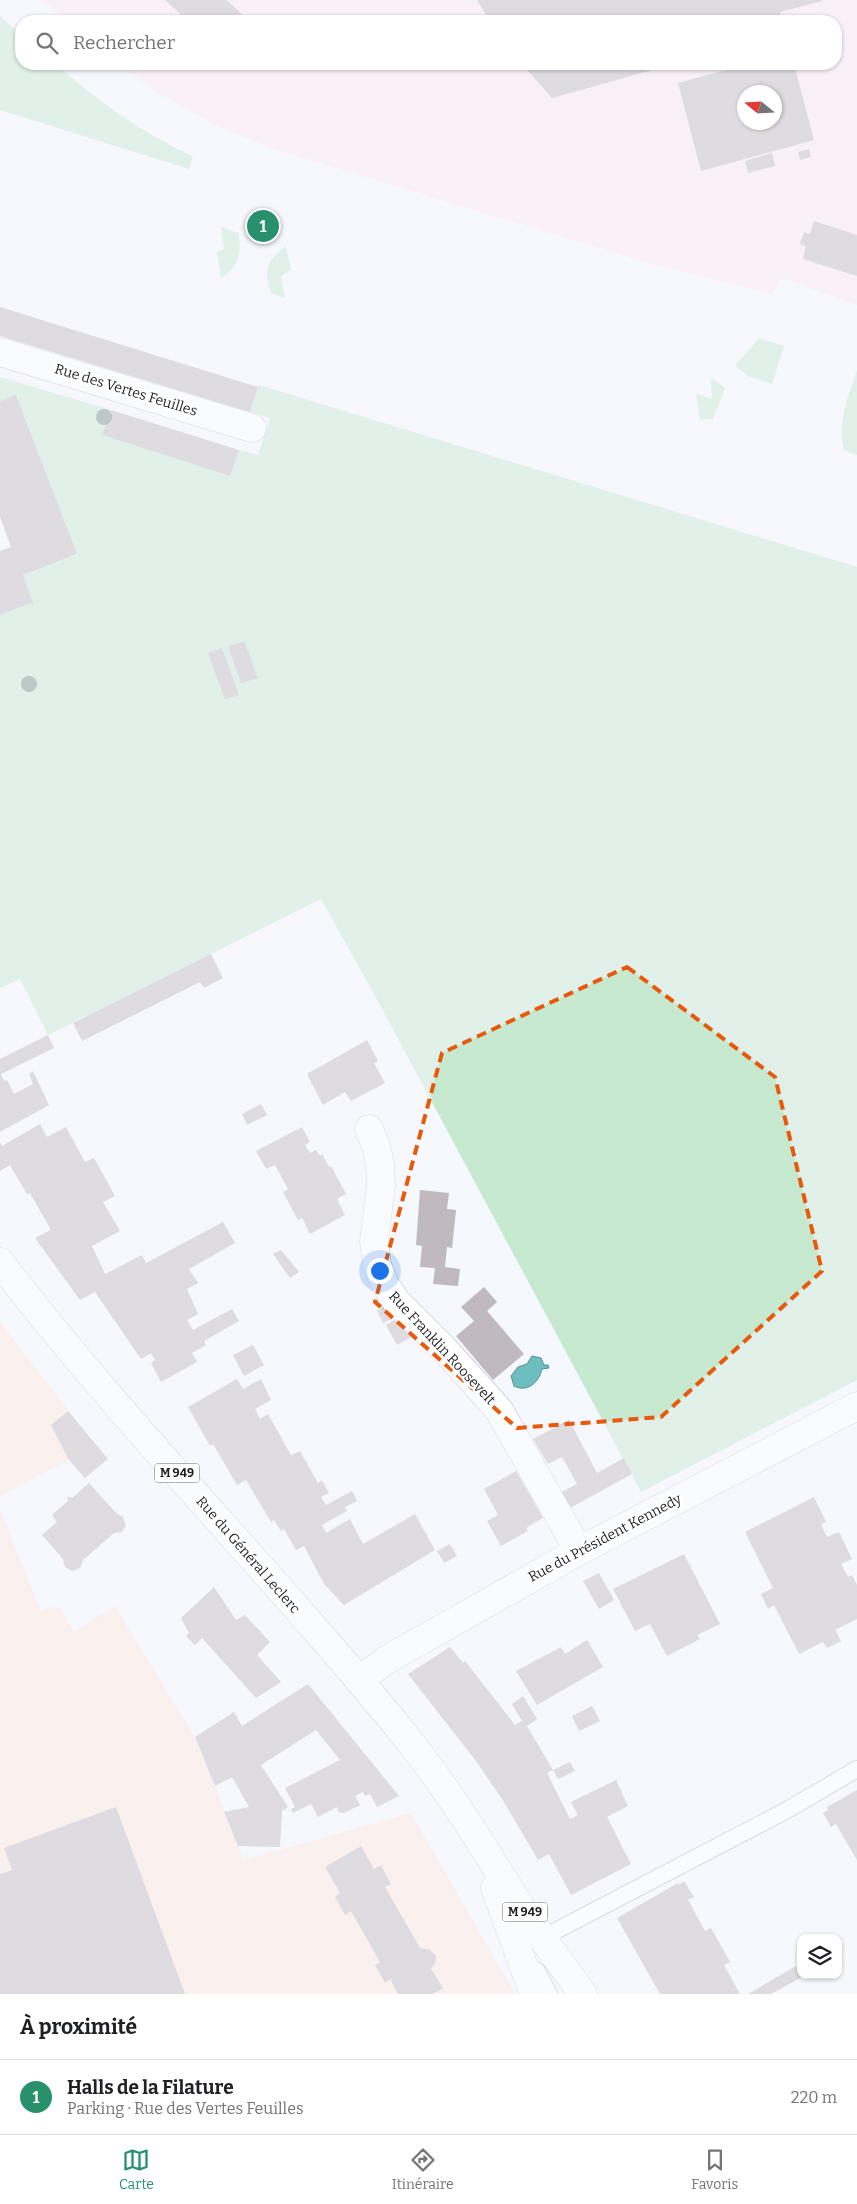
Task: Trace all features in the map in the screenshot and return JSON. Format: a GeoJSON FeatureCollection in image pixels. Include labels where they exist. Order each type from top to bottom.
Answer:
{"type":"FeatureCollection","features":[{"type":"Feature","properties":{"kind":"street","name":"Rue des Vertes Feuilles"},"geometry":{"type":"LineString","coordinates":[[0,352],[252,428]]}},
{"type":"Feature","properties":{"kind":"street","name":"Rue Franklin Roosevelt"},"geometry":{"type":"LineString","coordinates":[[369,1129],[376,1146],[380,1164],[381,1185],[374,1241],[377,1265],[384,1283],[396,1301],[444,1349],[499,1410],[579,1551]]}},
{"type":"Feature","properties":{"kind":"street","name":"Rue du Général Leclerc"},"geometry":{"type":"LineString","coordinates":[[0,1262],[71,1350],[359,1680],[413,1746],[449,1795],[542,1938],[583,1994]]}},
{"type":"Feature","properties":{"kind":"street","name":"Rue du Président Kennedy"},"geometry":{"type":"LineString","coordinates":[[359,1680],[388,1660],[579,1551],[857,1406]]}},
{"type":"Feature","properties":{"kind":"street","name":"Rue du Général Leclerc"},"geometry":{"type":"LineString","coordinates":[[471,1828],[523,1930],[543,1965],[563,1994]]}},
{"type":"Feature","properties":{"kind":"street"},"geometry":{"type":"LineString","coordinates":[[471,1828],[534,1994]]}},
{"type":"Feature","properties":{"kind":"lane"},"geometry":{"type":"LineString","coordinates":[[542,1938],[780,1814],[857,1769]]}},
{"type":"Feature","properties":{"kind":"lane"},"geometry":{"type":"LineString","coordinates":[[471,1828],[549,1994]]}},
{"type":"Feature","properties":{"kind":"highlighted area"},"geometry":{"type":"Polygon","coordinates":[[[627,967],[775,1077],[822,1271],[661,1417],[517,1428],[375,1302],[442,1053],[627,967]]]}},
{"type":"Feature","properties":{"kind":"shaded area"},"geometry":{"type":"Polygon","coordinates":[[[42,0],[857,0],[857,305],[782,278],[771,294],[645,262],[277,150],[217,126],[157,92],[126,70],[842,70],[842,15],[60,15],[42,0]]]}},
{"type":"Feature","properties":{"kind":"shaded area"},"geometry":{"type":"Polygon","coordinates":[[[0,1322],[96,1446],[0,1496],[0,1322]]]}},
{"type":"Feature","properties":{"kind":"shaded area"},"geometry":{"type":"Polygon","coordinates":[[[0,1509],[41,1612],[50,1607],[61,1609],[74,1632],[115,1606],[195,1737],[244,1860],[411,1813],[515,1994],[0,1994],[0,1509]]]}},
{"type":"Feature","properties":{"kind":"green space"},"geometry":{"type":"Polygon","coordinates":[[[0,16],[15,30],[15,70],[62,70],[121,115],[156,137],[193,156],[189,169],[0,110],[0,16]]]}},
{"type":"Feature","properties":{"kind":"green space"},"geometry":{"type":"Polygon","coordinates":[[[221,227],[238,233],[240,247],[238,259],[232,269],[221,278],[217,252],[224,249],[221,227]]]}},
{"type":"Feature","properties":{"kind":"green space"},"geometry":{"type":"Polygon","coordinates":[[[286,246],[291,270],[281,276],[285,298],[271,293],[267,272],[271,261],[286,246]]]}},
{"type":"Feature","properties":{"kind":"green space"},"geometry":{"type":"Polygon","coordinates":[[[759,338],[784,346],[772,384],[748,376],[735,366],[759,338]]]}},
{"type":"Feature","properties":{"kind":"green space"},"geometry":{"type":"Polygon","coordinates":[[[857,370],[857,455],[844,450],[842,420],[857,370]]]}},
{"type":"Feature","properties":{"kind":"green space"},"geometry":{"type":"Polygon","coordinates":[[[0,377],[111,410],[102,435],[230,476],[239,450],[258,455],[270,418],[250,412],[259,385],[857,567],[857,1380],[641,1492],[374,994],[321,899],[48,1035],[20,979],[0,988],[0,615],[31,603],[34,605],[23,575],[76,555],[78,557],[17,397],[19,395],[0,401],[0,377]]]}},
{"type":"Feature","properties":{"kind":"green space"},"geometry":{"type":"Polygon","coordinates":[[[711,378],[725,388],[713,419],[700,420],[696,394],[712,399],[711,378]]]}},
{"type":"Feature","properties":{"kind":"water"},"geometry":{"type":"Polygon","coordinates":[[[532,1356],[541,1358],[544,1365],[548,1365],[549,1368],[542,1369],[536,1382],[532,1385],[524,1388],[514,1386],[511,1376],[518,1367],[527,1364],[532,1356]]]}},
{"type":"Feature","properties":{"kind":"building"},"geometry":{"type":"Polygon","coordinates":[[[165,0],[226,0],[242,14],[241,15],[181,15],[165,0]]]}},
{"type":"Feature","properties":{"kind":"building"},"geometry":{"type":"Polygon","coordinates":[[[477,0],[822,0],[780,12],[781,15],[486,15],[477,0]]]}},
{"type":"Feature","properties":{"kind":"building"},"geometry":{"type":"Polygon","coordinates":[[[527,70],[652,70],[552,98],[527,70]]]}},
{"type":"Feature","properties":{"kind":"building"},"geometry":{"type":"Polygon","coordinates":[[[726,70],[796,70],[814,140],[701,171],[678,83],[726,70]]]}},
{"type":"Feature","properties":{"kind":"building"},"geometry":{"type":"Polygon","coordinates":[[[809,149],[811,157],[800,160],[798,152],[809,149]]]}},
{"type":"Feature","properties":{"kind":"building"},"geometry":{"type":"Polygon","coordinates":[[[772,153],[775,166],[748,173],[745,161],[772,153]]]}},
{"type":"Feature","properties":{"kind":"building"},"geometry":{"type":"Polygon","coordinates":[[[814,221],[857,235],[857,276],[803,259],[806,246],[800,244],[804,232],[810,234],[814,221]]]}},
{"type":"Feature","properties":{"kind":"building"},"geometry":{"type":"Polygon","coordinates":[[[0,307],[258,387],[250,412],[0,336],[0,307]]]}},
{"type":"Feature","properties":{"kind":"building"},"geometry":{"type":"Polygon","coordinates":[[[16,395],[77,554],[23,575],[34,605],[31,603],[0,615],[0,551],[11,547],[0,517],[0,401],[16,395]]]}},
{"type":"Feature","properties":{"kind":"building"},"geometry":{"type":"Polygon","coordinates":[[[111,410],[239,450],[230,476],[102,435],[111,410]]]}},
{"type":"Feature","properties":{"kind":"building"},"geometry":{"type":"Polygon","coordinates":[[[244,641],[258,678],[241,683],[228,646],[244,641]]]}},
{"type":"Feature","properties":{"kind":"building"},"geometry":{"type":"Polygon","coordinates":[[[222,648],[239,695],[225,699],[208,653],[222,648]]]}},
{"type":"Feature","properties":{"kind":"building"},"geometry":{"type":"Polygon","coordinates":[[[211,954],[223,978],[204,988],[200,982],[82,1041],[73,1023],[211,954]]]}},
{"type":"Feature","properties":{"kind":"building"},"geometry":{"type":"Polygon","coordinates":[[[48,1035],[54,1048],[1,1074],[4,1081],[7,1080],[14,1094],[33,1084],[29,1074],[33,1071],[49,1105],[0,1132],[0,1059],[48,1035]]]}},
{"type":"Feature","properties":{"kind":"building"},"geometry":{"type":"Polygon","coordinates":[[[367,1040],[378,1061],[374,1063],[385,1083],[351,1101],[345,1092],[323,1105],[307,1074],[367,1040]]]}},
{"type":"Feature","properties":{"kind":"building"},"geometry":{"type":"Polygon","coordinates":[[[261,1104],[267,1115],[247,1125],[242,1114],[261,1104]]]}},
{"type":"Feature","properties":{"kind":"building"},"geometry":{"type":"Polygon","coordinates":[[[40,1124],[47,1137],[66,1127],[85,1162],[94,1158],[115,1196],[103,1202],[120,1231],[92,1246],[105,1274],[142,1255],[146,1263],[223,1222],[235,1243],[189,1269],[198,1283],[187,1289],[198,1314],[187,1320],[193,1330],[232,1309],[239,1321],[204,1341],[206,1345],[192,1353],[197,1362],[161,1382],[151,1363],[155,1360],[151,1353],[141,1359],[95,1292],[80,1300],[35,1238],[51,1230],[30,1193],[27,1194],[10,1165],[0,1171],[0,1142],[2,1146],[40,1124]]]}},
{"type":"Feature","properties":{"kind":"building"},"geometry":{"type":"Polygon","coordinates":[[[302,1127],[310,1142],[305,1145],[310,1153],[316,1150],[320,1156],[322,1154],[329,1167],[331,1166],[346,1194],[337,1199],[345,1215],[310,1234],[302,1218],[298,1220],[283,1192],[288,1189],[275,1165],[266,1169],[256,1151],[302,1127]]]}},
{"type":"Feature","properties":{"kind":"building"},"geometry":{"type":"Polygon","coordinates":[[[420,1190],[449,1193],[447,1209],[456,1210],[452,1248],[447,1247],[445,1267],[460,1269],[458,1286],[433,1284],[435,1268],[420,1267],[422,1246],[416,1245],[420,1190]]]}},
{"type":"Feature","properties":{"kind":"building"},"geometry":{"type":"Polygon","coordinates":[[[281,1250],[299,1272],[290,1278],[273,1254],[281,1250]]]}},
{"type":"Feature","properties":{"kind":"building"},"geometry":{"type":"Polygon","coordinates":[[[484,1287],[497,1302],[487,1311],[524,1354],[493,1380],[456,1336],[474,1321],[461,1307],[484,1287]]]}},
{"type":"Feature","properties":{"kind":"building"},"geometry":{"type":"Polygon","coordinates":[[[385,1306],[392,1319],[383,1323],[377,1311],[385,1306]]]}},
{"type":"Feature","properties":{"kind":"building"},"geometry":{"type":"Polygon","coordinates":[[[398,1318],[413,1336],[397,1345],[386,1325],[398,1318]]]}},
{"type":"Feature","properties":{"kind":"building"},"geometry":{"type":"Polygon","coordinates":[[[253,1345],[264,1365],[244,1376],[233,1355],[253,1345]]]}},
{"type":"Feature","properties":{"kind":"building"},"geometry":{"type":"Polygon","coordinates":[[[237,1379],[243,1389],[261,1379],[271,1400],[255,1409],[260,1419],[268,1414],[291,1455],[300,1451],[318,1483],[322,1480],[329,1493],[321,1497],[326,1505],[352,1491],[357,1501],[345,1507],[347,1511],[322,1525],[326,1533],[350,1519],[363,1544],[415,1514],[435,1550],[344,1605],[324,1584],[304,1546],[296,1550],[284,1529],[281,1531],[274,1520],[271,1522],[246,1480],[237,1485],[213,1444],[210,1446],[188,1407],[237,1379]]]}},
{"type":"Feature","properties":{"kind":"building"},"geometry":{"type":"Polygon","coordinates":[[[68,1411],[108,1459],[85,1478],[69,1460],[51,1425],[68,1411]]]}},
{"type":"Feature","properties":{"kind":"building"},"geometry":{"type":"Polygon","coordinates":[[[569,1420],[597,1473],[624,1458],[632,1474],[570,1508],[562,1492],[577,1484],[562,1457],[548,1464],[533,1439],[569,1420]]]}},
{"type":"Feature","properties":{"kind":"building"},"geometry":{"type":"Polygon","coordinates":[[[516,1471],[543,1518],[526,1528],[528,1531],[501,1546],[487,1521],[498,1515],[484,1489],[516,1471]]]}},
{"type":"Feature","properties":{"kind":"building"},"geometry":{"type":"Polygon","coordinates":[[[89,1483],[116,1513],[123,1517],[126,1525],[122,1532],[114,1533],[83,1560],[80,1568],[72,1571],[65,1567],[63,1559],[42,1535],[57,1522],[52,1515],[68,1501],[67,1497],[72,1498],[89,1483]]]}},
{"type":"Feature","properties":{"kind":"building"},"geometry":{"type":"Polygon","coordinates":[[[814,1497],[826,1522],[821,1524],[827,1537],[839,1532],[852,1559],[841,1564],[848,1577],[852,1575],[857,1585],[857,1619],[835,1630],[841,1641],[827,1648],[823,1642],[799,1654],[774,1605],[768,1609],[761,1594],[773,1588],[745,1532],[814,1497]]]}},
{"type":"Feature","properties":{"kind":"building"},"geometry":{"type":"Polygon","coordinates":[[[450,1544],[457,1556],[444,1563],[437,1551],[450,1544]]]}},
{"type":"Feature","properties":{"kind":"building"},"geometry":{"type":"Polygon","coordinates":[[[684,1554],[720,1624],[697,1635],[700,1639],[667,1656],[650,1624],[635,1631],[613,1589],[684,1554]]]}},
{"type":"Feature","properties":{"kind":"building"},"geometry":{"type":"Polygon","coordinates":[[[599,1573],[614,1600],[599,1609],[583,1581],[599,1573]]]}},
{"type":"Feature","properties":{"kind":"building"},"geometry":{"type":"Polygon","coordinates":[[[214,1587],[236,1620],[245,1615],[270,1642],[257,1655],[281,1682],[256,1698],[202,1638],[195,1645],[186,1636],[189,1633],[181,1618],[214,1587]]]}},
{"type":"Feature","properties":{"kind":"building"},"geometry":{"type":"Polygon","coordinates":[[[587,1640],[603,1667],[537,1705],[516,1671],[561,1647],[565,1654],[587,1640]]]}},
{"type":"Feature","properties":{"kind":"building"},"geometry":{"type":"Polygon","coordinates":[[[450,1647],[463,1663],[465,1661],[515,1725],[522,1721],[512,1704],[523,1696],[537,1719],[527,1726],[553,1770],[547,1773],[570,1819],[578,1815],[571,1802],[616,1780],[628,1806],[607,1817],[631,1864],[571,1895],[549,1854],[538,1860],[504,1802],[476,1761],[408,1674],[450,1647]]]}},
{"type":"Feature","properties":{"kind":"building"},"geometry":{"type":"Polygon","coordinates":[[[308,1684],[399,1796],[377,1807],[370,1794],[365,1796],[363,1792],[355,1796],[360,1805],[344,1813],[339,1812],[337,1807],[318,1817],[311,1804],[293,1813],[291,1809],[295,1807],[285,1788],[340,1760],[316,1730],[261,1765],[288,1807],[282,1811],[280,1847],[238,1846],[224,1812],[249,1807],[232,1777],[215,1786],[195,1737],[234,1712],[242,1726],[308,1684]]]}},
{"type":"Feature","properties":{"kind":"building"},"geometry":{"type":"Polygon","coordinates":[[[592,1706],[600,1721],[579,1731],[572,1716],[592,1706]]]}},
{"type":"Feature","properties":{"kind":"building"},"geometry":{"type":"Polygon","coordinates":[[[570,1762],[575,1771],[558,1779],[553,1770],[570,1762]]]}},
{"type":"Feature","properties":{"kind":"building"},"geometry":{"type":"Polygon","coordinates":[[[857,1790],[857,1860],[836,1824],[831,1827],[823,1813],[828,1810],[827,1807],[857,1790]]]}},
{"type":"Feature","properties":{"kind":"building"},"geometry":{"type":"Polygon","coordinates":[[[116,1807],[185,1994],[0,1994],[0,1874],[12,1870],[4,1848],[116,1807]]]}},
{"type":"Feature","properties":{"kind":"building"},"geometry":{"type":"Polygon","coordinates":[[[361,1846],[374,1869],[381,1865],[391,1884],[385,1887],[420,1948],[430,1950],[436,1956],[435,1963],[431,1969],[443,1988],[433,1994],[398,1994],[390,1979],[385,1983],[375,1965],[380,1962],[351,1911],[345,1915],[335,1897],[340,1893],[325,1867],[361,1846]]]}},
{"type":"Feature","properties":{"kind":"building"},"geometry":{"type":"Polygon","coordinates":[[[684,1881],[694,1897],[688,1900],[705,1931],[711,1928],[730,1962],[724,1965],[740,1994],[660,1994],[617,1918],[684,1881]]]}},
{"type":"Feature","properties":{"kind":"building"},"geometry":{"type":"Polygon","coordinates":[[[796,1966],[798,1979],[771,1994],[748,1994],[796,1966]]]}},
{"type":"Feature","properties":{"kind":"place","name":"Halls de la Filature"},"geometry":{"type":"Point","coordinates":[263,226]}}]}
